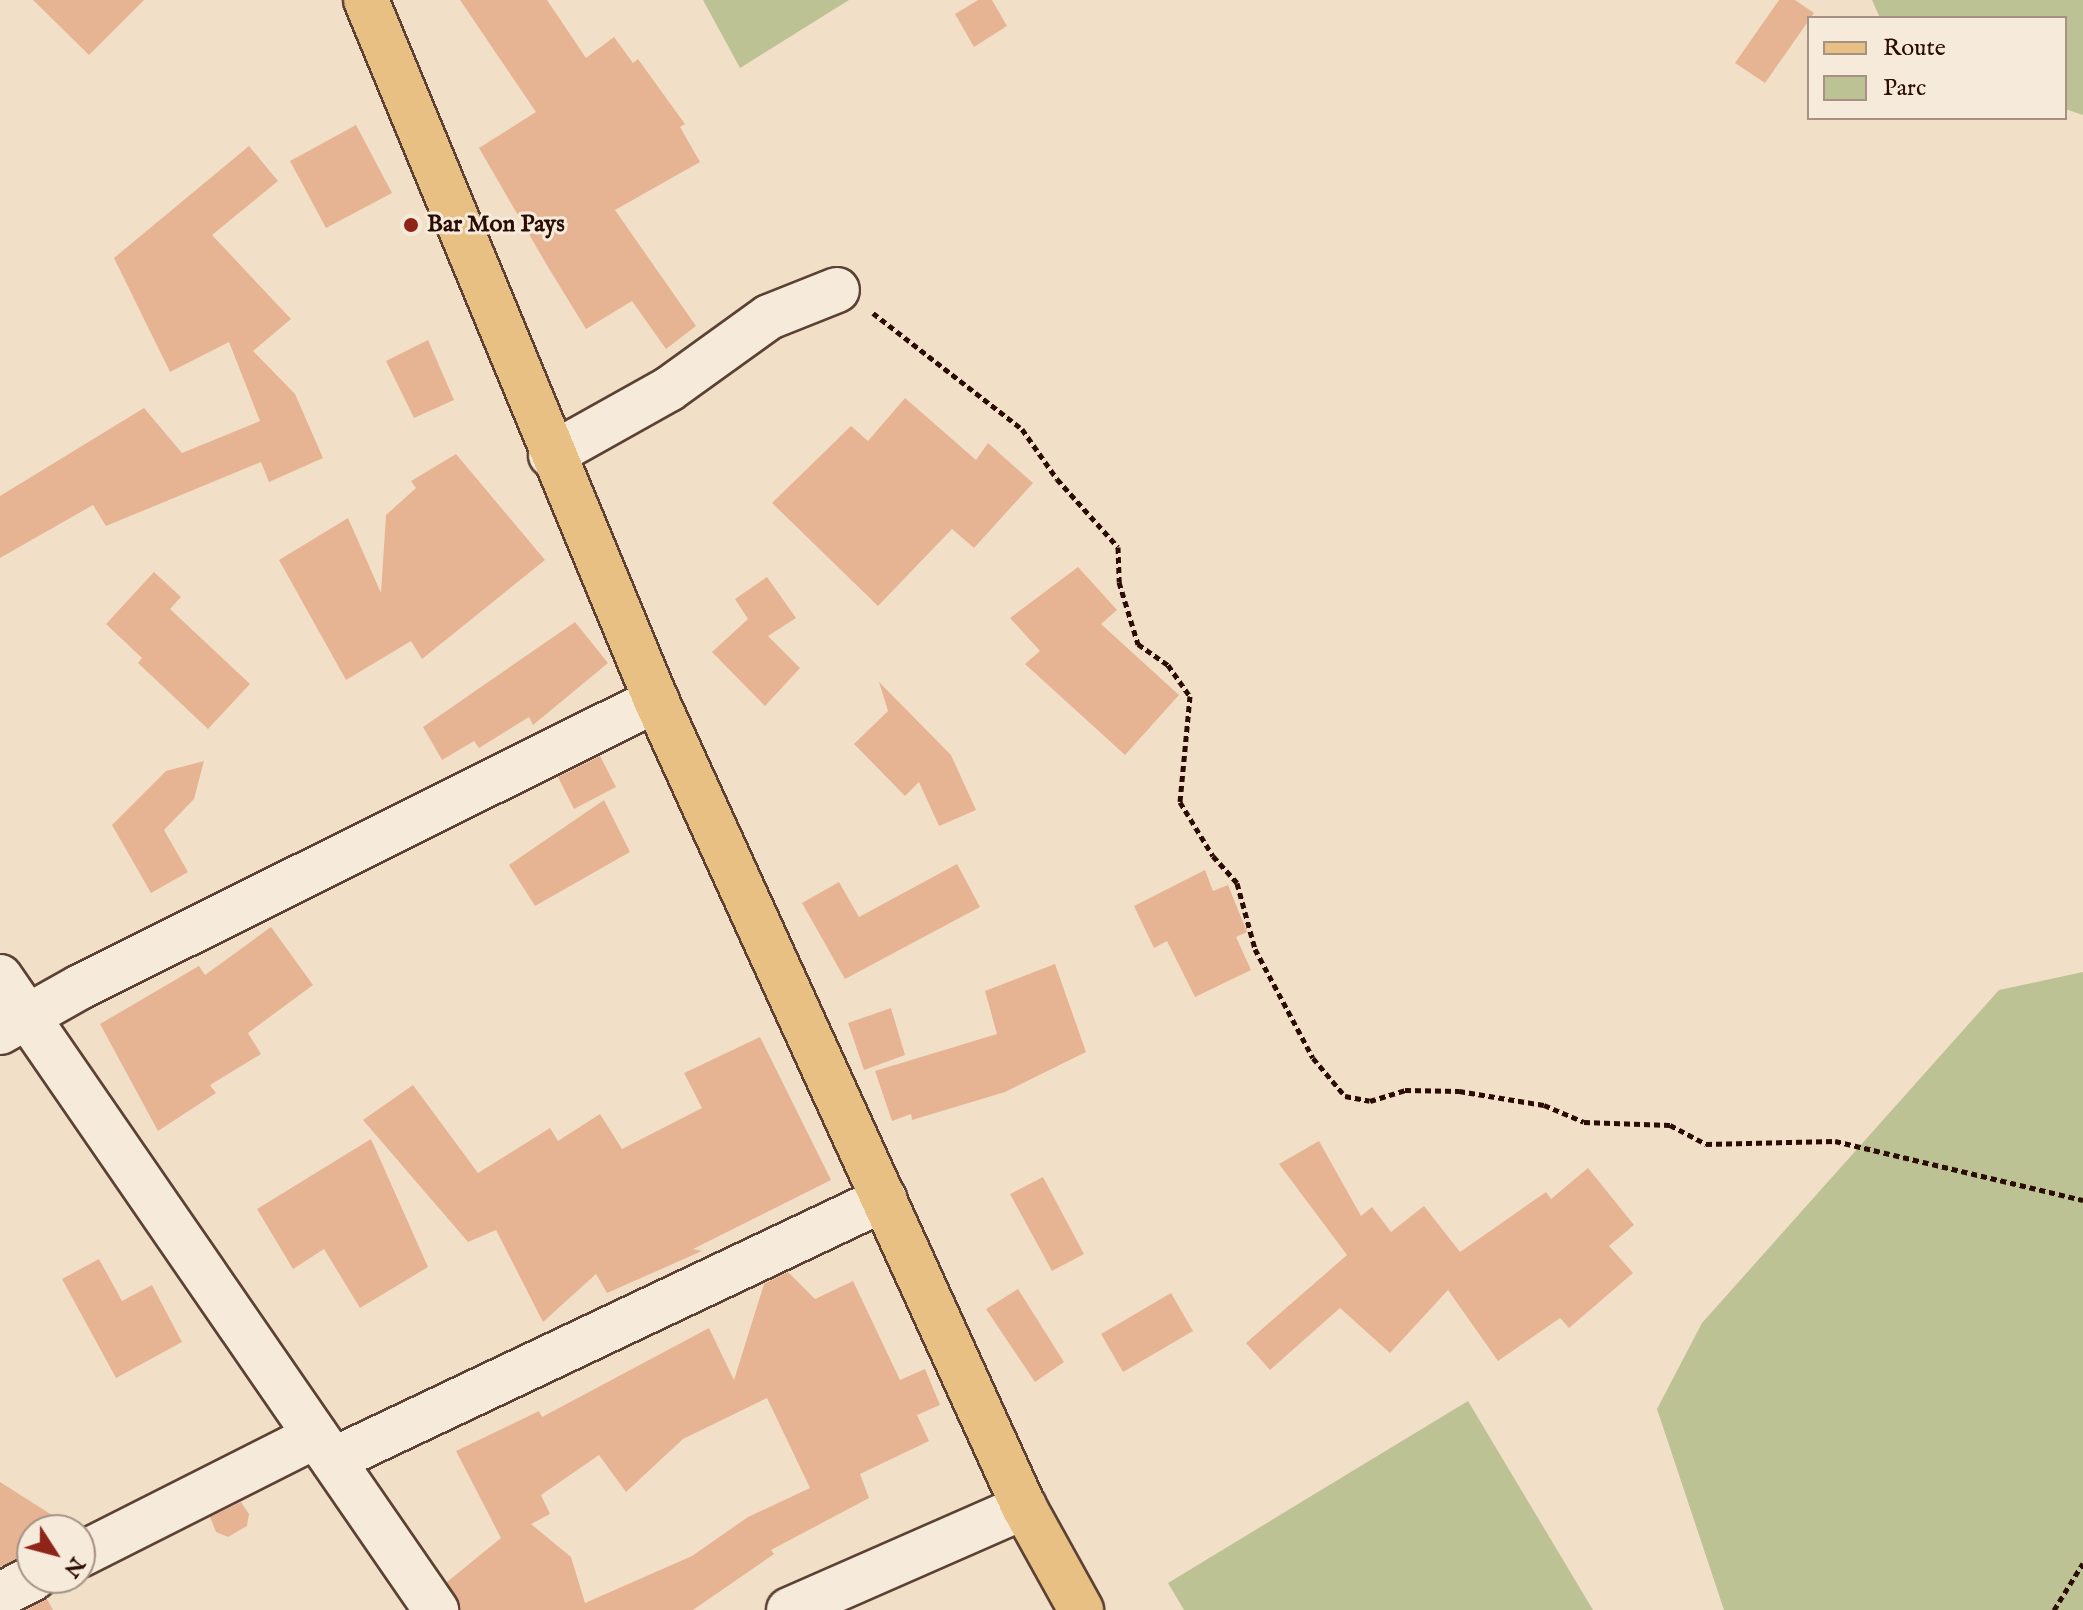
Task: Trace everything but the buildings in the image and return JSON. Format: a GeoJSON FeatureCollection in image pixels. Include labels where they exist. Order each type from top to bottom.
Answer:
{"type":"FeatureCollection","features":[{"type":"Feature","properties":{"kind":"main road"},"geometry":{"type":"LineString","coordinates":[[366,0],[551,455],[656,700],[1024,1507],[1081,1610]]}},
{"type":"Feature","properties":{"kind":"street"},"geometry":{"type":"LineString","coordinates":[[551,455],[669,389],[769,317],[837,290]]}},
{"type":"Feature","properties":{"kind":"street"},"geometry":{"type":"LineString","coordinates":[[14,1025],[80,987],[656,700]]}},
{"type":"Feature","properties":{"kind":"street"},"geometry":{"type":"LineString","coordinates":[[0,977],[14,1025],[325,1448],[436,1610]]}},
{"type":"Feature","properties":{"kind":"street"},"geometry":{"type":"LineString","coordinates":[[96,1548],[884,1199]]}},
{"type":"Feature","properties":{"kind":"street"},"geometry":{"type":"LineString","coordinates":[[789,1610],[1024,1507]]}},
{"type":"Feature","properties":{"kind":"path"},"geometry":{"type":"LineString","coordinates":[[837,290],[1022,429],[1057,479],[1118,547],[1119,582],[1138,644],[1168,665],[1190,696],[1180,802],[1213,856],[1237,883],[1255,949],[1313,1058],[1345,1096],[1370,1101],[1405,1090],[1459,1091],[1544,1105],[1584,1122],[1670,1125],[1706,1144],[1835,1141],[2083,1200]]}},
{"type":"Feature","properties":{"kind":"path"},"geometry":{"type":"LineString","coordinates":[[2054,1610],[2083,1563]]}},
{"type":"Feature","properties":{"kind":"green space"},"geometry":{"type":"Polygon","coordinates":[[[703,0],[849,0],[740,68],[703,0]]]}},
{"type":"Feature","properties":{"kind":"green space"},"geometry":{"type":"Polygon","coordinates":[[[1872,0],[2083,0],[2083,115],[2067,110],[2067,16],[1879,16],[1872,0]]]}},
{"type":"Feature","properties":{"kind":"green space"},"geometry":{"type":"Polygon","coordinates":[[[2083,972],[2083,1610],[1724,1610],[1657,1409],[1702,1323],[1999,990],[2083,972]]]}},
{"type":"Feature","properties":{"kind":"green space"},"geometry":{"type":"Polygon","coordinates":[[[1468,1401],[1593,1610],[1184,1610],[1168,1583],[1468,1401]]]}},
{"type":"Feature","properties":{"kind":"place","name":"Bar Mon Pays"},"geometry":{"type":"Point","coordinates":[411,225]}}]}
